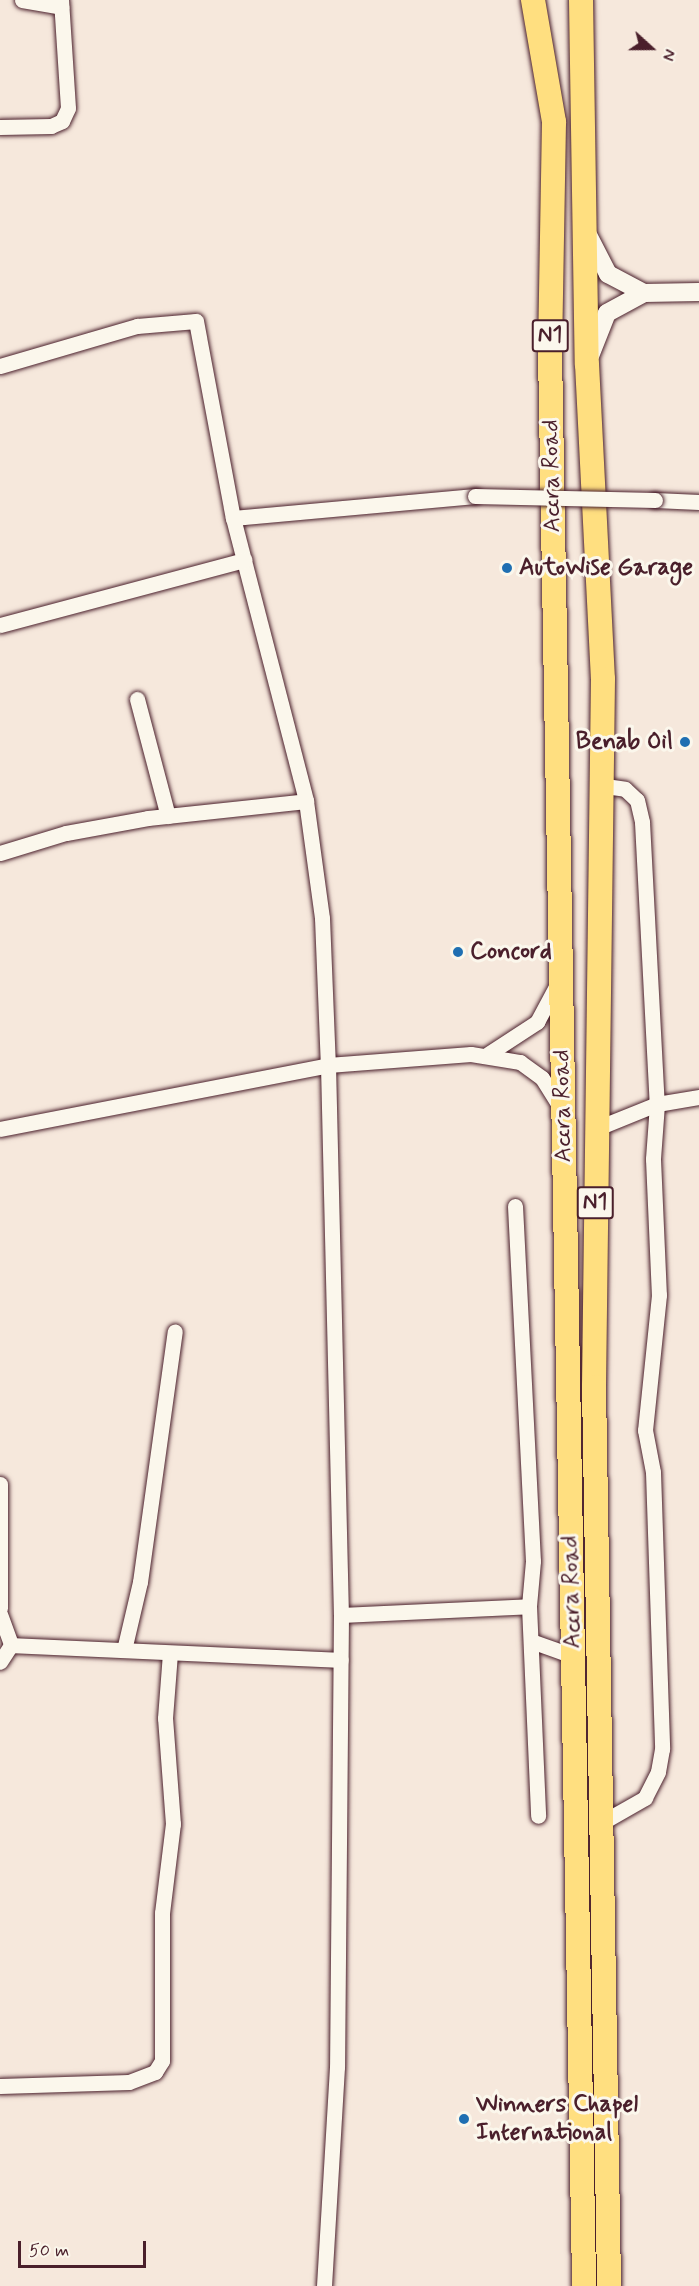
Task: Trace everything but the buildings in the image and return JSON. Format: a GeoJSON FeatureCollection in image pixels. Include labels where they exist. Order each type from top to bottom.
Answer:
{"type":"FeatureCollection","features":[{"type":"Feature","properties":{"kind":"highway","name":"Accra Road"},"geometry":{"type":"LineString","coordinates":[[533,0],[554,122],[550,352],[584,2286]]}},
{"type":"Feature","properties":{"kind":"highway","name":"Accra Road"},"geometry":{"type":"LineString","coordinates":[[580,0],[580,120],[586,230],[587,364],[603,679],[598,785],[595,1129],[601,1823],[609,2286]]}},
{"type":"Feature","properties":{"kind":"highway"},"geometry":{"type":"LineString","coordinates":[[554,122],[580,120]]}},
{"type":"Feature","properties":{"kind":"street"},"geometry":{"type":"LineString","coordinates":[[0,127],[62,121],[68,108],[61,3],[22,0]]}},
{"type":"Feature","properties":{"kind":"street"},"geometry":{"type":"LineString","coordinates":[[586,230],[608,274],[644,293]]}},
{"type":"Feature","properties":{"kind":"street"},"geometry":{"type":"LineString","coordinates":[[587,364],[607,313],[644,293],[699,292]]}},
{"type":"Feature","properties":{"kind":"street"},"geometry":{"type":"LineString","coordinates":[[0,366],[137,326],[196,321],[233,518],[306,801],[322,918],[328,1065],[341,1615],[338,2067],[324,2286]]}},
{"type":"Feature","properties":{"kind":"street"},"geometry":{"type":"LineString","coordinates":[[233,518],[475,496],[699,502]]}},
{"type":"Feature","properties":{"kind":"street"},"geometry":{"type":"LineString","coordinates":[[0,625],[244,560]]}},
{"type":"Feature","properties":{"kind":"street"},"geometry":{"type":"LineString","coordinates":[[137,699],[168,816]]}},
{"type":"Feature","properties":{"kind":"street"},"geometry":{"type":"LineString","coordinates":[[598,785],[625,789],[637,800],[642,822],[657,1104],[653,1159],[659,1295],[644,1402],[654,1472],[662,1749],[658,1772],[645,1798],[601,1823]]}},
{"type":"Feature","properties":{"kind":"street"},"geometry":{"type":"LineString","coordinates":[[0,853],[66,832],[168,816],[306,801]]}},
{"type":"Feature","properties":{"kind":"street"},"geometry":{"type":"LineString","coordinates":[[488,1054],[537,1022],[560,980]]}},
{"type":"Feature","properties":{"kind":"street"},"geometry":{"type":"LineString","coordinates":[[0,1129],[328,1065],[488,1054],[520,1062],[542,1078],[563,1112]]}},
{"type":"Feature","properties":{"kind":"street"},"geometry":{"type":"LineString","coordinates":[[595,1129],[657,1104],[699,1097]]}},
{"type":"Feature","properties":{"kind":"street"},"geometry":{"type":"LineString","coordinates":[[515,1206],[533,1561],[529,1606],[538,1816]]}},
{"type":"Feature","properties":{"kind":"street"},"geometry":{"type":"LineString","coordinates":[[124,1650],[141,1571],[175,1331]]}},
{"type":"Feature","properties":{"kind":"street"},"geometry":{"type":"LineString","coordinates":[[0,1484],[0,1608]]}},
{"type":"Feature","properties":{"kind":"street"},"geometry":{"type":"LineString","coordinates":[[341,1615],[529,1606]]}},
{"type":"Feature","properties":{"kind":"street"},"geometry":{"type":"LineString","coordinates":[[0,1614],[10,1645],[0,1662]]}},
{"type":"Feature","properties":{"kind":"street"},"geometry":{"type":"LineString","coordinates":[[531,1641],[573,1656]]}},
{"type":"Feature","properties":{"kind":"street"},"geometry":{"type":"LineString","coordinates":[[10,1645],[341,1660]]}},
{"type":"Feature","properties":{"kind":"street"},"geometry":{"type":"LineString","coordinates":[[0,2086],[129,2082],[155,2072],[162,2061],[162,1913],[173,1824],[165,1718],[170,1653]]}},
{"type":"Feature","properties":{"kind":"place","name":"AutoWise Garage"},"geometry":{"type":"Point","coordinates":[507,568]}},
{"type":"Feature","properties":{"kind":"place","name":"Benab Oil"},"geometry":{"type":"Point","coordinates":[685,742]}},
{"type":"Feature","properties":{"kind":"place","name":"Concord"},"geometry":{"type":"Point","coordinates":[458,952]}},
{"type":"Feature","properties":{"kind":"place","name":"Winners Chapel International"},"geometry":{"type":"Point","coordinates":[464,2119]}}]}
